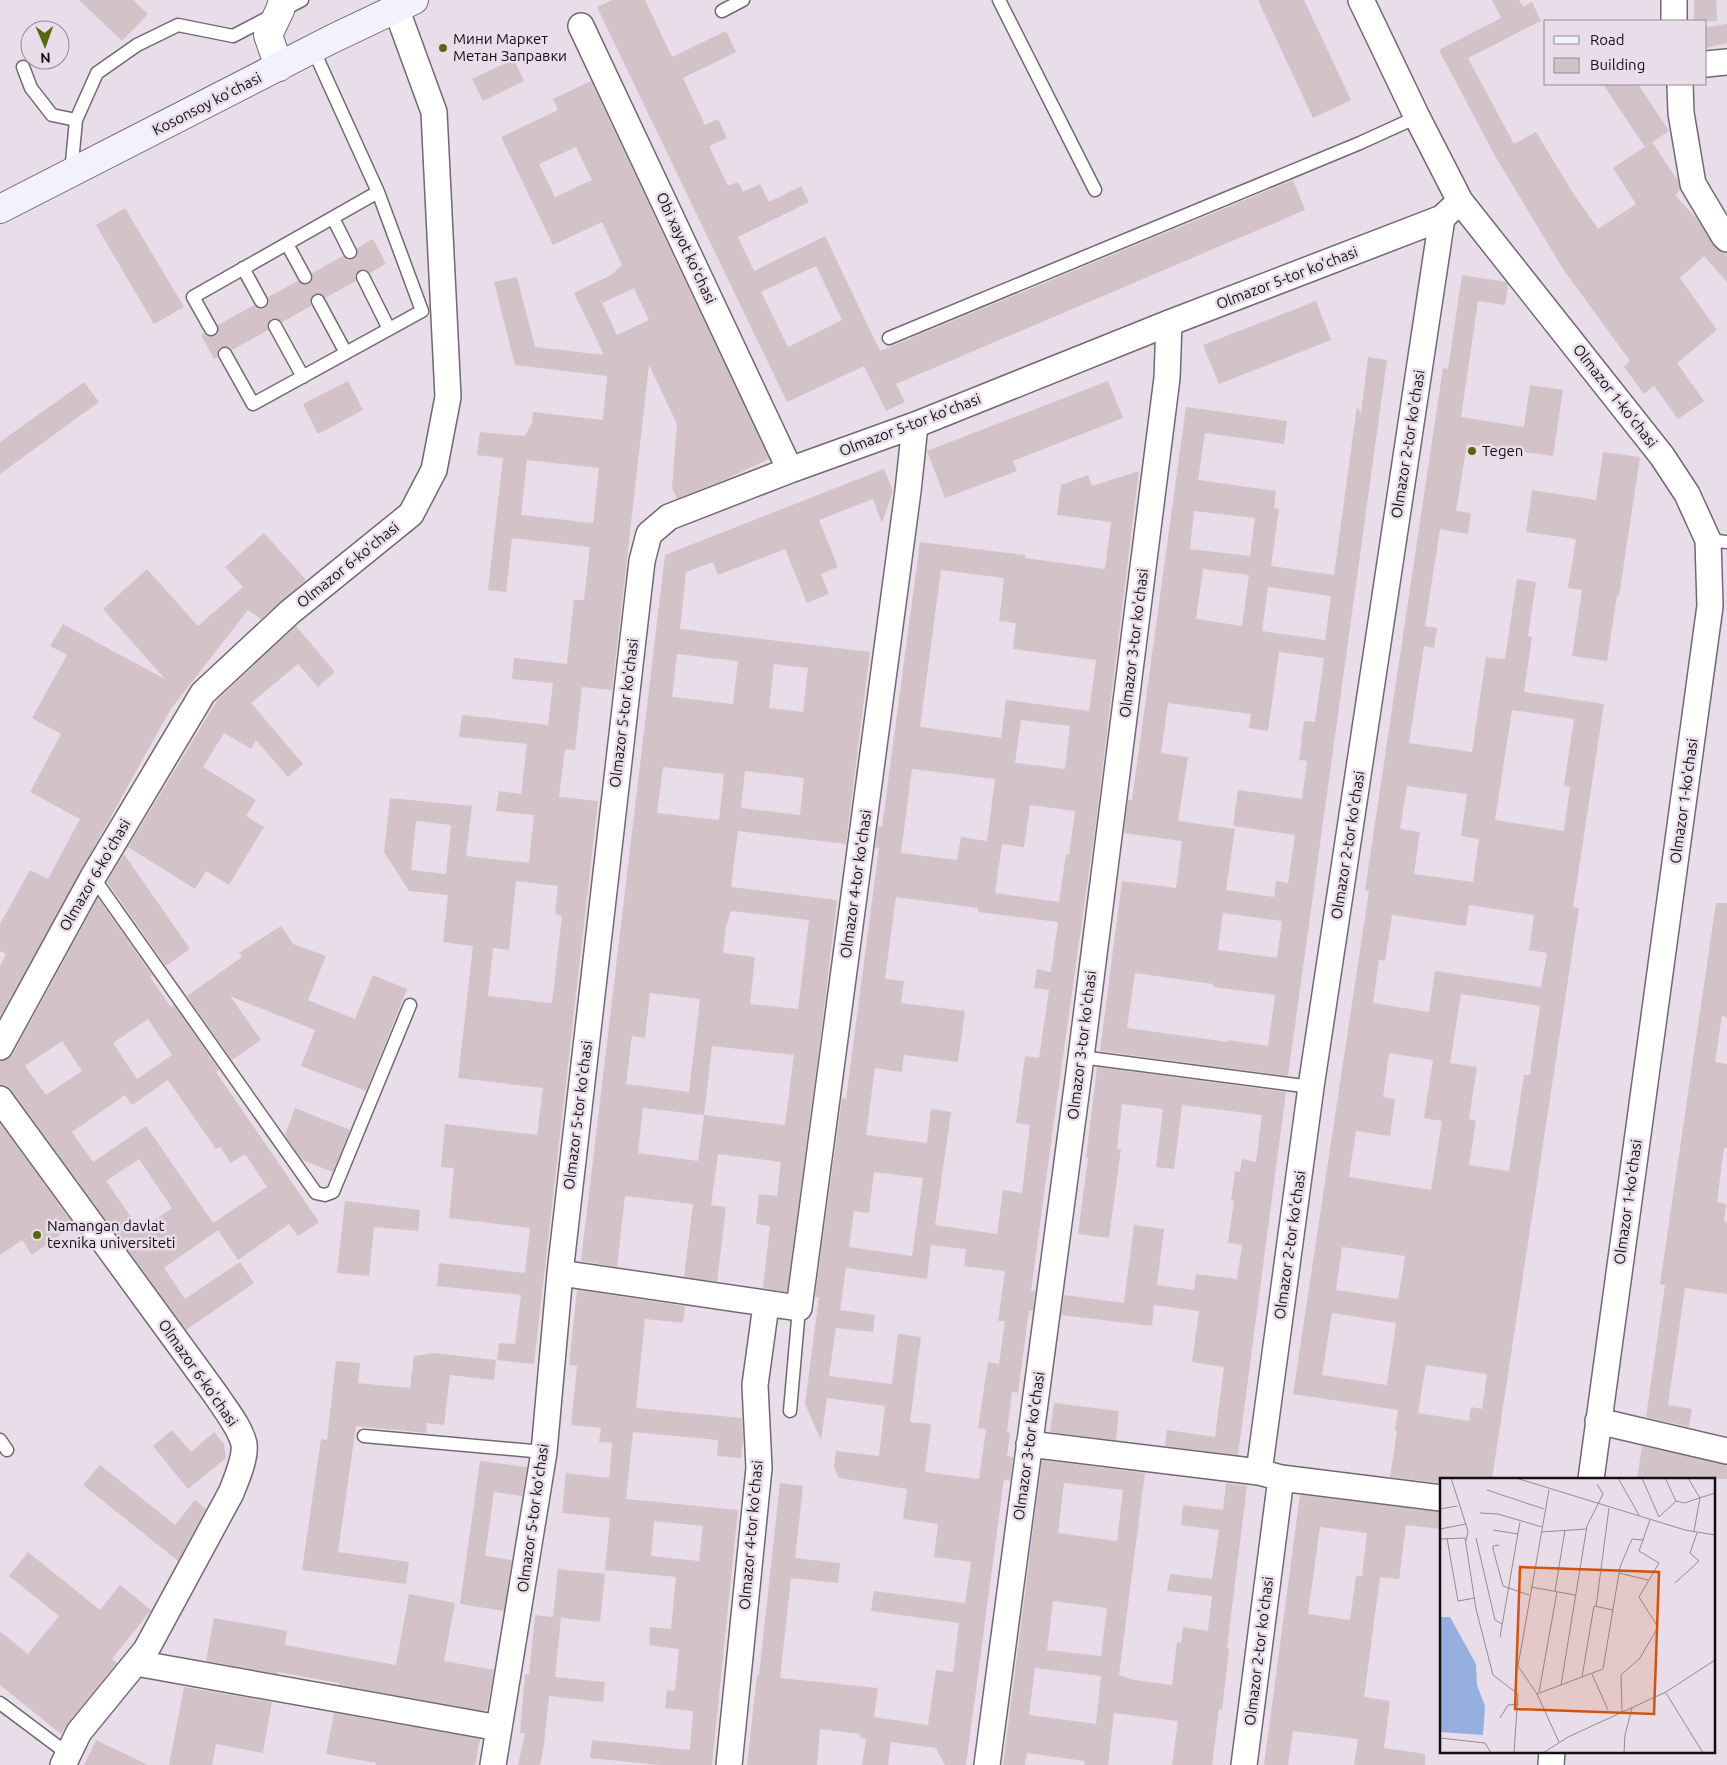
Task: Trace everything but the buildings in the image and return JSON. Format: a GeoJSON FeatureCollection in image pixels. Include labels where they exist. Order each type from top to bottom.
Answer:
{"type":"FeatureCollection","features":[{"type":"Feature","properties":{"kind":"main road","name":"Kosonsoy ko’chasi"},"geometry":{"type":"LineString","coordinates":[[0,209],[405,4]]}},
{"type":"Feature","properties":{"kind":"street","name":"Olmazor 1-ko'chasi"},"geometry":{"type":"LineString","coordinates":[[1361,0],[1460,201],[1662,456],[1718,541],[1590,1478]]}},
{"type":"Feature","properties":{"kind":"street"},"geometry":{"type":"LineString","coordinates":[[1674,0],[1674,20]]}},
{"type":"Feature","properties":{"kind":"street"},"geometry":{"type":"LineString","coordinates":[[279,67],[268,35],[288,3]]}},
{"type":"Feature","properties":{"kind":"street","name":"Olmazor 6-ko'chasi"},"geometry":{"type":"LineString","coordinates":[[0,1047],[93,876],[203,693],[290,612],[411,514],[434,470],[448,397],[434,112],[405,4]]}},
{"type":"Feature","properties":{"kind":"street","name":"Obi xayot koʻchasi"},"geometry":{"type":"LineString","coordinates":[[581,26],[790,470]]}},
{"type":"Feature","properties":{"kind":"street"},"geometry":{"type":"LineString","coordinates":[[1707,64],[1727,62]]}},
{"type":"Feature","properties":{"kind":"street"},"geometry":{"type":"LineString","coordinates":[[1680,85],[1681,113],[1693,184],[1727,239]]}},
{"type":"Feature","properties":{"kind":"street","name":"Olmazor 5-tor ko'chasi"},"geometry":{"type":"LineString","coordinates":[[493,1765],[544,1452],[560,1274],[642,561],[649,534],[670,517],[790,470],[915,425],[1169,323],[1442,218],[1460,201]]}},
{"type":"Feature","properties":{"kind":"street","name":"Olmazor 2-tor ko'chasi"},"geometry":{"type":"LineString","coordinates":[[1244,1765],[1270,1475],[1311,1087],[1442,218]]}},
{"type":"Feature","properties":{"kind":"street","name":"Olmazor 3-tor ko'chasi"},"geometry":{"type":"LineString","coordinates":[[987,1765],[1081,1057],[1168,378],[1169,323]]}},
{"type":"Feature","properties":{"kind":"street","name":"Olmazor 4-tor ko'chasi"},"geometry":{"type":"LineString","coordinates":[[799,1308],[907,500],[915,425]]}},
{"type":"Feature","properties":{"kind":"street","name":"Olmazor 6-ko'chasi"},"geometry":{"type":"LineString","coordinates":[[0,1099],[233,1420],[244,1444],[241,1467],[231,1493],[146,1650],[79,1732],[66,1760]]}},
{"type":"Feature","properties":{"kind":"street"},"geometry":{"type":"LineString","coordinates":[[560,1274],[766,1305],[799,1308]]}},
{"type":"Feature","properties":{"kind":"street","name":"Olmazor 4-tor ko'chasi"},"geometry":{"type":"LineString","coordinates":[[729,1765],[759,1468],[755,1385],[766,1305]]}},
{"type":"Feature","properties":{"kind":"street"},"geometry":{"type":"LineString","coordinates":[[1598,1422],[1727,1451]]}},
{"type":"Feature","properties":{"kind":"street"},"geometry":{"type":"LineString","coordinates":[[1029,1444],[1440,1498]]}},
{"type":"Feature","properties":{"kind":"street"},"geometry":{"type":"LineString","coordinates":[[136,1663],[499,1728]]}},
{"type":"Feature","properties":{"kind":"street"},"geometry":{"type":"LineString","coordinates":[[1550,1765],[1552,1752]]}},
{"type":"Feature","properties":{"kind":"lane"},"geometry":{"type":"LineString","coordinates":[[722,11],[743,0]]}},
{"type":"Feature","properties":{"kind":"lane"},"geometry":{"type":"LineString","coordinates":[[999,0],[1095,190]]}},
{"type":"Feature","properties":{"kind":"lane"},"geometry":{"type":"LineString","coordinates":[[71,173],[76,120],[97,73],[137,45],[178,25],[233,36],[288,3]]}},
{"type":"Feature","properties":{"kind":"lane"},"geometry":{"type":"LineString","coordinates":[[225,354],[253,404],[422,311],[378,192],[313,49]]}},
{"type":"Feature","properties":{"kind":"lane"},"geometry":{"type":"LineString","coordinates":[[24,70],[31,88],[52,115],[76,120]]}},
{"type":"Feature","properties":{"kind":"lane"},"geometry":{"type":"LineString","coordinates":[[889,338],[1360,143],[1417,117]]}},
{"type":"Feature","properties":{"kind":"lane"},"geometry":{"type":"LineString","coordinates":[[211,329],[192,297],[378,192]]}},
{"type":"Feature","properties":{"kind":"lane"},"geometry":{"type":"LineString","coordinates":[[333,218],[350,252]]}},
{"type":"Feature","properties":{"kind":"lane"},"geometry":{"type":"LineString","coordinates":[[287,244],[305,277]]}},
{"type":"Feature","properties":{"kind":"lane"},"geometry":{"type":"LineString","coordinates":[[243,268],[261,301]]}},
{"type":"Feature","properties":{"kind":"lane"},"geometry":{"type":"LineString","coordinates":[[363,277],[389,329]]}},
{"type":"Feature","properties":{"kind":"lane"},"geometry":{"type":"LineString","coordinates":[[318,302],[346,353]]}},
{"type":"Feature","properties":{"kind":"lane"},"geometry":{"type":"LineString","coordinates":[[275,326],[303,377]]}},
{"type":"Feature","properties":{"kind":"lane"},"geometry":{"type":"LineString","coordinates":[[93,876],[316,1193],[325,1195],[333,1192],[410,1005]]}},
{"type":"Feature","properties":{"kind":"lane"},"geometry":{"type":"LineString","coordinates":[[1081,1057],[1311,1087]]}},
{"type":"Feature","properties":{"kind":"lane"},"geometry":{"type":"LineString","coordinates":[[790,1411],[799,1308]]}},
{"type":"Feature","properties":{"kind":"lane"},"geometry":{"type":"LineString","coordinates":[[364,1436],[544,1452]]}},
{"type":"Feature","properties":{"kind":"lane"},"geometry":{"type":"LineString","coordinates":[[0,1703],[66,1760]]}},
{"type":"Feature","properties":{"kind":"place","name":"Мини Маркет Метан Заправки"},"geometry":{"type":"Point","coordinates":[443,48]}},
{"type":"Feature","properties":{"kind":"place","name":"Tegen"},"geometry":{"type":"Point","coordinates":[1472,451]}},
{"type":"Feature","properties":{"kind":"place","name":"Namangan davlat texnika universiteti"},"geometry":{"type":"Point","coordinates":[37,1235]}}]}
